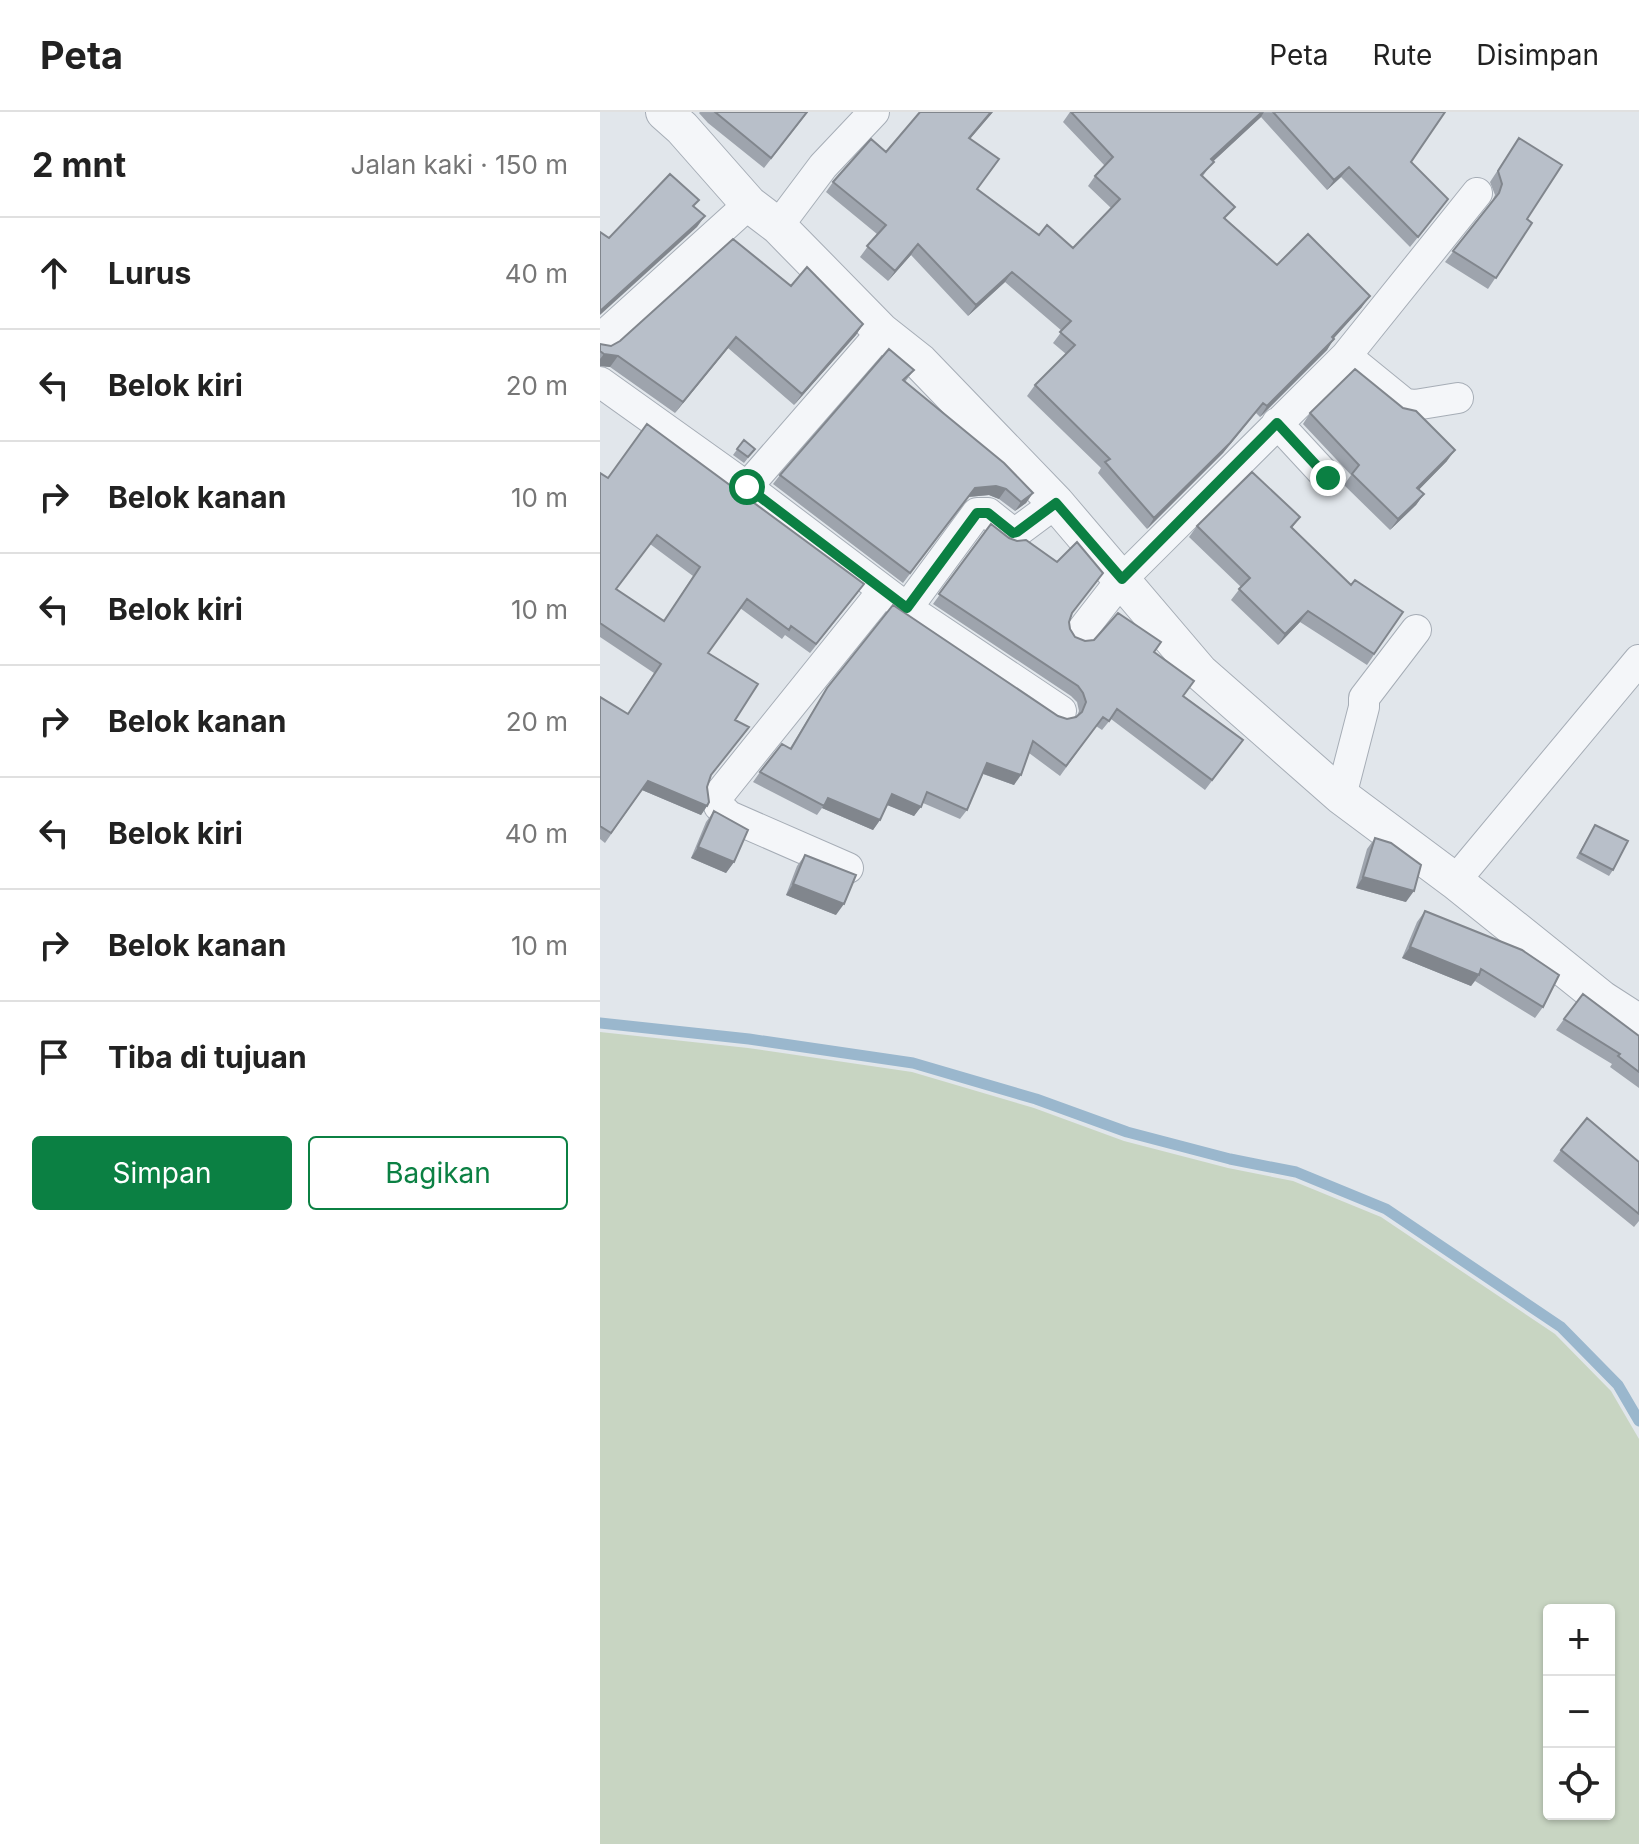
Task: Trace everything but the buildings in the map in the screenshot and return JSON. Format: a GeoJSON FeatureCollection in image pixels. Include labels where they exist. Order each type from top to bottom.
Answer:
{"type":"FeatureCollection","features":[{"type":"Feature","properties":{"kind":"street"},"geometry":{"type":"LineString","coordinates":[[664,112],[749,204],[778,226],[882,332],[920,362],[1056,503],[1200,672],[1341,796],[1455,881],[1602,999],[1639,1023]]}},
{"type":"Feature","properties":{"kind":"street"},"geometry":{"type":"LineString","coordinates":[[778,226],[823,166],[874,112]]}},
{"type":"Feature","properties":{"kind":"street"},"geometry":{"type":"LineString","coordinates":[[1080,633],[1122,579],[1346,356],[1477,193]]}},
{"type":"Feature","properties":{"kind":"street"},"geometry":{"type":"LineString","coordinates":[[600,339],[749,204]]}},
{"type":"Feature","properties":{"kind":"street"},"geometry":{"type":"LineString","coordinates":[[747,487],[882,332]]}},
{"type":"Feature","properties":{"kind":"street"},"geometry":{"type":"LineString","coordinates":[[1346,356],[1405,404],[1458,398]]}},
{"type":"Feature","properties":{"kind":"street"},"geometry":{"type":"LineString","coordinates":[[600,382],[747,487],[882,592],[1061,711]]}},
{"type":"Feature","properties":{"kind":"street"},"geometry":{"type":"LineString","coordinates":[[1277,423],[1328,478]]}},
{"type":"Feature","properties":{"kind":"street"},"geometry":{"type":"LineString","coordinates":[[907,608],[977,513],[988,513],[1013,533],[1056,503]]}},
{"type":"Feature","properties":{"kind":"street"},"geometry":{"type":"LineString","coordinates":[[848,868],[729,816],[719,806],[718,796],[882,592]]}},
{"type":"Feature","properties":{"kind":"street"},"geometry":{"type":"LineString","coordinates":[[1341,796],[1364,698],[1416,630]]}},
{"type":"Feature","properties":{"kind":"street"},"geometry":{"type":"LineString","coordinates":[[1455,881],[1639,660]]}},
{"type":"Feature","properties":{"kind":"green space"},"geometry":{"type":"Polygon","coordinates":[[[600,1032],[748,1048],[912,1072],[1034,1108],[1124,1141],[1293,1181],[1381,1217],[1555,1334],[1611,1391],[1639,1439],[1639,1844],[600,1844],[600,1032]]]}},
{"type":"Feature","properties":{"kind":"waterway"},"geometry":{"type":"LineString","coordinates":[[600,1023],[749,1039],[913,1063],[1036,1099],[1127,1132],[1230,1159],[1296,1172],[1386,1209],[1561,1327],[1618,1385],[1639,1421]]}},
{"type":"Feature","properties":{"kind":"route"},"geometry":{"type":"LineString","coordinates":[[747,487],[907,608],[977,513],[988,513],[1013,533],[1056,503],[1122,579],[1277,423],[1328,478]]}}]}
